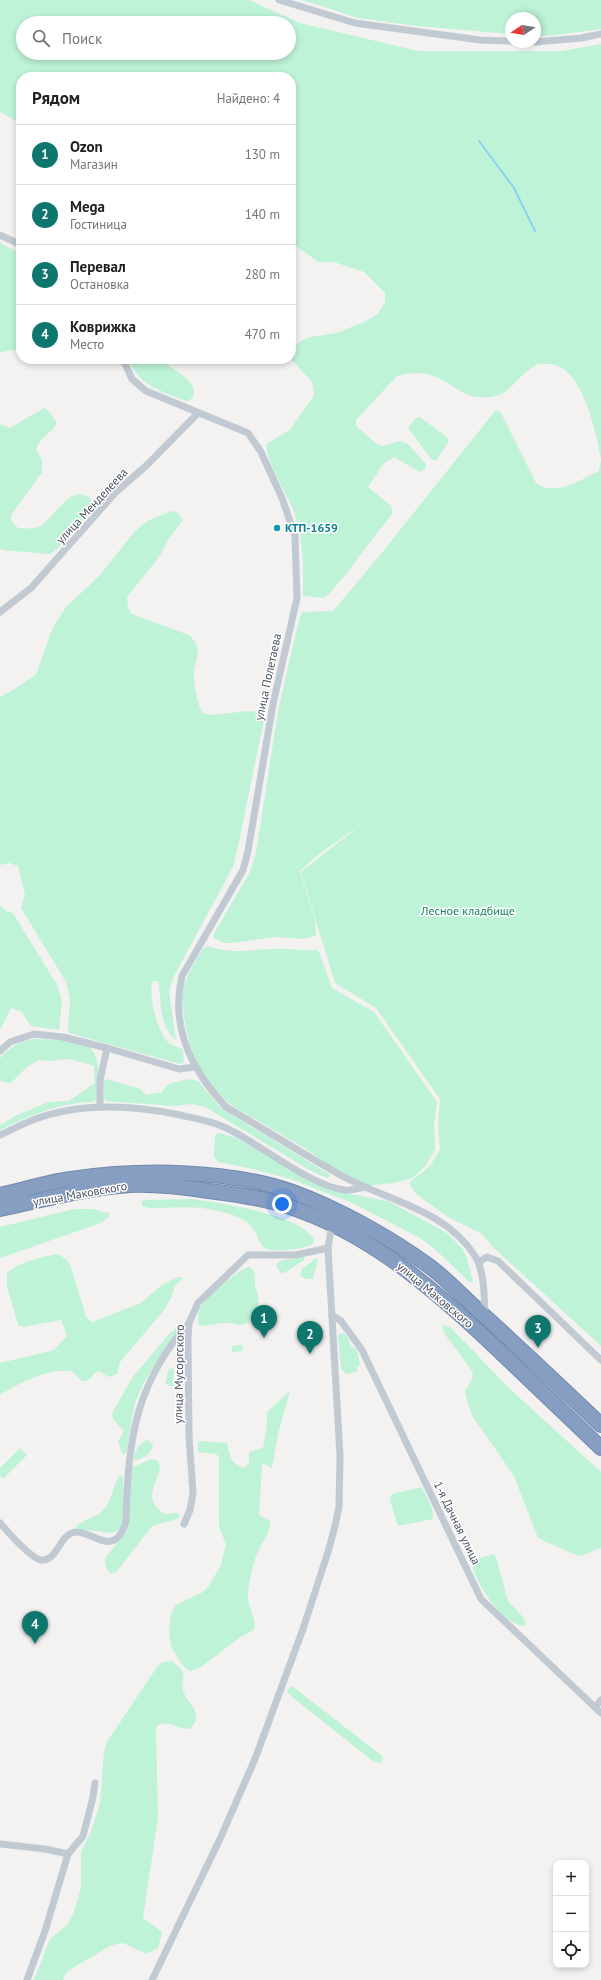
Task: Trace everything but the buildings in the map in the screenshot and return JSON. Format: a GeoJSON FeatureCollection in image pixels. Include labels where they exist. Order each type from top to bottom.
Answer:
{"type":"FeatureCollection","features":[{"type":"Feature","properties":{"kind":"highway","name":"улица Маковского"},"geometry":{"type":"LineString","coordinates":[[0,1194],[70,1179],[131,1173],[177,1173],[208,1176],[245,1181],[292,1192],[334,1211],[388,1239],[430,1266],[601,1425]]}},
{"type":"Feature","properties":{"kind":"highway","name":"улица Маковского"},"geometry":{"type":"LineString","coordinates":[[0,1209],[100,1189],[131,1185],[171,1186],[240,1195],[277,1204],[332,1225],[379,1251],[422,1281],[475,1328],[601,1448]]}},
{"type":"Feature","properties":{"kind":"street"},"geometry":{"type":"LineString","coordinates":[[279,0],[356,23],[478,40],[505,41]]}},
{"type":"Feature","properties":{"kind":"street"},"geometry":{"type":"LineString","coordinates":[[541,41],[581,38],[601,34]]}},
{"type":"Feature","properties":{"kind":"street"},"geometry":{"type":"LineString","coordinates":[[0,235],[16,243]]}},
{"type":"Feature","properties":{"kind":"street","name":"улица Полетаева"},"geometry":{"type":"LineString","coordinates":[[125,364],[132,379],[146,391],[248,433],[253,438],[282,498],[295,536],[297,598],[273,704],[248,851],[243,870],[182,976],[178,992],[179,1020],[194,1067],[212,1092],[226,1107],[344,1177],[425,1213],[450,1227],[470,1248],[479,1262]]}},
{"type":"Feature","properties":{"kind":"street","name":"улица Менделеева"},"geometry":{"type":"LineString","coordinates":[[0,612],[31,588],[116,492],[147,465],[198,413]]}},
{"type":"Feature","properties":{"kind":"street"},"geometry":{"type":"LineString","coordinates":[[0,1051],[10,1042],[34,1034],[63,1037],[178,1069],[194,1067]]}},
{"type":"Feature","properties":{"kind":"street"},"geometry":{"type":"LineString","coordinates":[[100,1107],[100,1080],[107,1048]]}},
{"type":"Feature","properties":{"kind":"street"},"geometry":{"type":"LineString","coordinates":[[0,1135],[34,1120],[61,1112],[100,1107],[146,1108],[207,1121],[232,1131],[318,1181],[346,1191],[366,1187]]}},
{"type":"Feature","properties":{"kind":"street"},"geometry":{"type":"LineString","coordinates":[[152,1980],[220,1838],[255,1759],[296,1651],[328,1552],[339,1507],[340,1480],[328,1248],[332,1225]]}},
{"type":"Feature","properties":{"kind":"street","name":"улица Мусоргского"},"geometry":{"type":"LineString","coordinates":[[184,1524],[190,1510],[193,1493],[189,1436],[189,1323],[198,1303],[248,1255],[296,1255],[328,1248]]}},
{"type":"Feature","properties":{"kind":"street"},"geometry":{"type":"LineString","coordinates":[[485,1317],[483,1285],[479,1262],[487,1257],[498,1261],[601,1360]]}},
{"type":"Feature","properties":{"kind":"street","name":"1-я Дачная улица"},"geometry":{"type":"LineString","coordinates":[[332,1315],[340,1320],[362,1350],[482,1599],[601,1713]]}},
{"type":"Feature","properties":{"kind":"street"},"geometry":{"type":"LineString","coordinates":[[0,1523],[36,1558],[42,1560],[50,1558],[64,1539],[70,1534],[77,1532],[106,1542],[114,1539],[122,1533],[126,1522],[130,1450],[143,1394],[158,1365],[189,1323]]}},
{"type":"Feature","properties":{"kind":"street"},"geometry":{"type":"LineString","coordinates":[[595,1707],[601,1700]]}},
{"type":"Feature","properties":{"kind":"street"},"geometry":{"type":"LineString","coordinates":[[27,1980],[45,1931],[68,1854],[83,1836],[95,1783]]}},
{"type":"Feature","properties":{"kind":"street"},"geometry":{"type":"LineString","coordinates":[[0,1844],[45,1849],[68,1854]]}},
{"type":"Feature","properties":{"kind":"green space"},"geometry":{"type":"Polygon","coordinates":[[[0,0],[249,0],[284,16],[16,16],[16,60],[296,60],[296,21],[418,51],[562,51],[601,44],[601,458],[591,417],[585,401],[578,386],[570,375],[560,367],[548,364],[537,364],[521,376],[505,392],[489,397],[477,397],[465,394],[439,378],[425,374],[415,373],[397,376],[356,420],[356,426],[378,445],[383,446],[400,441],[408,444],[426,464],[426,468],[420,472],[394,457],[383,464],[368,487],[391,506],[393,513],[347,573],[328,595],[323,598],[303,595],[302,555],[298,525],[292,506],[274,472],[266,444],[290,430],[314,395],[312,382],[296,364],[296,345],[310,337],[337,333],[366,321],[378,314],[385,302],[385,293],[364,272],[334,262],[318,262],[296,246],[296,72],[16,72],[16,121],[0,112],[0,0]]]}},
{"type":"Feature","properties":{"kind":"green space"},"geometry":{"type":"Polygon","coordinates":[[[302,0],[601,0],[601,29],[548,36],[541,35],[541,12],[505,12],[505,33],[417,26],[358,18],[302,0]]]}},
{"type":"Feature","properties":{"kind":"green space"},"geometry":{"type":"Polygon","coordinates":[[[0,243],[16,251],[16,350],[0,352],[0,243]]]}},
{"type":"Feature","properties":{"kind":"green space"},"geometry":{"type":"Polygon","coordinates":[[[131,364],[168,364],[190,382],[194,392],[193,398],[187,401],[152,387],[138,375],[131,364]]]}},
{"type":"Feature","properties":{"kind":"green space"},"geometry":{"type":"Polygon","coordinates":[[[44,408],[47,409],[57,423],[43,438],[36,449],[42,460],[42,472],[11,515],[11,521],[18,528],[24,529],[40,526],[64,502],[77,495],[84,495],[91,499],[92,506],[73,532],[50,554],[2,550],[0,548],[0,424],[10,428],[44,408]]]}},
{"type":"Feature","properties":{"kind":"green space","name":"Лесное кладбище"},"geometry":{"type":"Polygon","coordinates":[[[495,411],[499,411],[502,415],[536,483],[543,487],[551,489],[568,486],[599,471],[601,460],[601,1346],[494,1248],[482,1234],[448,1217],[415,1193],[409,1183],[430,1166],[440,1149],[438,1125],[440,1099],[376,1008],[335,983],[301,872],[363,823],[319,854],[300,871],[315,920],[316,935],[305,939],[277,937],[224,943],[214,938],[213,935],[250,872],[256,852],[279,706],[300,616],[303,612],[333,611],[380,555],[495,411]]]}},
{"type":"Feature","properties":{"kind":"green space"},"geometry":{"type":"Polygon","coordinates":[[[420,417],[448,438],[448,443],[436,461],[431,459],[408,428],[416,418],[420,417]]]}},
{"type":"Feature","properties":{"kind":"green space"},"geometry":{"type":"Polygon","coordinates":[[[171,511],[178,513],[183,520],[169,538],[159,557],[127,597],[128,608],[132,614],[189,635],[194,640],[197,645],[198,655],[194,670],[194,681],[202,713],[212,715],[254,711],[264,720],[234,865],[174,976],[169,991],[176,1040],[166,1028],[163,1020],[158,981],[152,981],[151,988],[154,1012],[157,1021],[168,1043],[183,1050],[184,1062],[180,1064],[69,1033],[70,1000],[66,982],[21,908],[25,894],[18,866],[9,863],[0,865],[0,697],[15,689],[36,674],[53,627],[66,607],[100,575],[135,531],[147,521],[171,511]]]}},
{"type":"Feature","properties":{"kind":"green space"},"geometry":{"type":"Polygon","coordinates":[[[0,905],[6,911],[13,913],[57,985],[62,1000],[59,1030],[31,1026],[22,1012],[11,1008],[0,1030],[0,905]]]}},
{"type":"Feature","properties":{"kind":"green space"},"geometry":{"type":"Polygon","coordinates":[[[208,946],[217,949],[234,951],[266,949],[316,950],[319,952],[332,988],[374,1012],[437,1102],[434,1124],[435,1150],[426,1165],[413,1178],[393,1183],[358,1186],[306,1149],[231,1105],[212,1086],[198,1065],[186,1030],[183,1011],[183,992],[188,975],[203,948],[208,946]]]}},
{"type":"Feature","properties":{"kind":"green space"},"geometry":{"type":"Polygon","coordinates":[[[35,1039],[63,1040],[88,1045],[93,1051],[98,1064],[99,1078],[97,1099],[93,1102],[69,1104],[57,1107],[0,1130],[0,1125],[17,1115],[49,1102],[69,1101],[95,1083],[94,1067],[92,1065],[67,1059],[49,1061],[40,1060],[28,1066],[11,1083],[0,1081],[0,1058],[16,1045],[35,1039]]]}},
{"type":"Feature","properties":{"kind":"green space"},"geometry":{"type":"Polygon","coordinates":[[[107,1079],[140,1089],[146,1095],[162,1092],[168,1084],[188,1079],[198,1081],[221,1108],[331,1176],[327,1178],[311,1171],[205,1107],[191,1104],[173,1106],[106,1101],[104,1098],[103,1081],[107,1079]]]}},
{"type":"Feature","properties":{"kind":"green space"},"geometry":{"type":"Polygon","coordinates":[[[219,1133],[234,1137],[329,1190],[388,1201],[447,1233],[462,1248],[467,1258],[473,1282],[469,1282],[437,1251],[420,1238],[352,1203],[291,1179],[218,1162],[214,1156],[215,1135],[219,1133]]]}},
{"type":"Feature","properties":{"kind":"green space"},"geometry":{"type":"Polygon","coordinates":[[[192,1199],[258,1211],[294,1223],[306,1231],[314,1240],[313,1244],[289,1250],[269,1249],[265,1248],[261,1244],[254,1230],[248,1223],[229,1214],[202,1208],[149,1208],[142,1206],[142,1201],[144,1200],[192,1199]]]}},
{"type":"Feature","properties":{"kind":"green space"},"geometry":{"type":"Polygon","coordinates":[[[74,1209],[92,1209],[109,1213],[109,1217],[101,1223],[0,1258],[0,1227],[74,1209]]]}},
{"type":"Feature","properties":{"kind":"green space"},"geometry":{"type":"Polygon","coordinates":[[[58,1254],[67,1260],[71,1267],[86,1317],[92,1322],[141,1303],[162,1285],[178,1277],[184,1278],[175,1285],[171,1298],[164,1310],[120,1362],[117,1374],[109,1377],[98,1371],[88,1380],[83,1381],[74,1373],[69,1371],[51,1372],[24,1382],[0,1395],[0,1363],[51,1351],[55,1349],[67,1336],[61,1320],[22,1327],[18,1325],[7,1286],[7,1274],[23,1263],[58,1254]]]}},
{"type":"Feature","properties":{"kind":"green space"},"geometry":{"type":"Polygon","coordinates":[[[304,1257],[304,1260],[284,1273],[281,1273],[276,1266],[279,1261],[304,1257]]]}},
{"type":"Feature","properties":{"kind":"green space"},"geometry":{"type":"Polygon","coordinates":[[[316,1258],[318,1259],[313,1279],[305,1279],[300,1275],[302,1269],[316,1258]]]}},
{"type":"Feature","properties":{"kind":"green space"},"geometry":{"type":"Polygon","coordinates":[[[250,1267],[255,1274],[255,1286],[258,1294],[258,1309],[250,1322],[243,1325],[223,1323],[201,1326],[198,1323],[198,1318],[202,1305],[217,1289],[232,1277],[250,1267]]]}},
{"type":"Feature","properties":{"kind":"green space"},"geometry":{"type":"Polygon","coordinates":[[[183,1322],[183,1325],[157,1362],[140,1391],[134,1407],[126,1453],[123,1455],[118,1442],[124,1431],[113,1419],[112,1413],[133,1377],[169,1334],[183,1322]]]}},
{"type":"Feature","properties":{"kind":"green space"},"geometry":{"type":"Polygon","coordinates":[[[445,1325],[450,1327],[510,1389],[601,1472],[601,1548],[578,1556],[538,1538],[514,1476],[473,1417],[465,1391],[473,1377],[472,1371],[444,1333],[442,1328],[445,1325]]]}},
{"type":"Feature","properties":{"kind":"green space"},"geometry":{"type":"Polygon","coordinates":[[[343,1333],[347,1336],[351,1346],[357,1350],[360,1364],[357,1368],[357,1372],[346,1374],[341,1369],[338,1337],[339,1334],[343,1333]]]}},
{"type":"Feature","properties":{"kind":"green space"},"geometry":{"type":"Polygon","coordinates":[[[242,1345],[243,1351],[232,1352],[232,1346],[242,1345]]]}},
{"type":"Feature","properties":{"kind":"green space"},"geometry":{"type":"Polygon","coordinates":[[[169,1368],[174,1369],[173,1387],[165,1384],[169,1368]]]}},
{"type":"Feature","properties":{"kind":"green space"},"geometry":{"type":"Polygon","coordinates":[[[290,1391],[278,1434],[272,1468],[262,1463],[259,1515],[270,1521],[270,1526],[268,1534],[256,1556],[249,1584],[248,1598],[255,1626],[254,1630],[239,1638],[201,1667],[190,1671],[183,1666],[171,1646],[169,1630],[171,1613],[176,1605],[203,1592],[208,1587],[221,1565],[226,1544],[219,1527],[219,1457],[216,1454],[198,1452],[198,1443],[200,1441],[227,1443],[230,1455],[234,1462],[240,1467],[245,1468],[249,1462],[249,1452],[263,1448],[267,1425],[267,1412],[290,1391]]]}},
{"type":"Feature","properties":{"kind":"green space"},"geometry":{"type":"Polygon","coordinates":[[[147,1440],[153,1445],[152,1449],[146,1456],[135,1461],[134,1458],[137,1449],[144,1441],[147,1440]]]}},
{"type":"Feature","properties":{"kind":"green space"},"geometry":{"type":"Polygon","coordinates":[[[20,1448],[27,1455],[3,1479],[0,1475],[0,1468],[20,1448]]]}},
{"type":"Feature","properties":{"kind":"green space"},"geometry":{"type":"Polygon","coordinates":[[[151,1459],[158,1461],[160,1466],[152,1492],[154,1503],[165,1514],[178,1513],[180,1518],[152,1526],[117,1571],[111,1574],[106,1566],[106,1557],[126,1533],[129,1525],[130,1473],[133,1467],[151,1459]]]}},
{"type":"Feature","properties":{"kind":"green space"},"geometry":{"type":"Polygon","coordinates":[[[120,1475],[123,1478],[123,1521],[121,1528],[113,1533],[77,1529],[76,1527],[79,1524],[102,1512],[120,1475]]]}},
{"type":"Feature","properties":{"kind":"green space"},"geometry":{"type":"Polygon","coordinates":[[[422,1487],[432,1508],[433,1519],[398,1526],[390,1500],[392,1494],[422,1487]]]}},
{"type":"Feature","properties":{"kind":"green space"},"geometry":{"type":"Polygon","coordinates":[[[493,1554],[496,1557],[508,1601],[523,1617],[526,1624],[524,1626],[507,1619],[491,1602],[478,1582],[472,1564],[477,1559],[493,1554]]]}},
{"type":"Feature","properties":{"kind":"green space"},"geometry":{"type":"Polygon","coordinates":[[[171,1661],[178,1666],[183,1673],[184,1693],[194,1708],[196,1716],[194,1724],[189,1729],[161,1724],[157,1726],[156,1732],[158,1817],[143,1918],[162,1932],[158,1948],[146,1954],[123,1943],[112,1945],[71,1969],[66,1973],[63,1980],[34,1980],[50,1939],[68,1924],[74,1912],[81,1888],[81,1852],[91,1831],[100,1804],[104,1752],[107,1742],[157,1667],[162,1662],[171,1661]]]}},
{"type":"Feature","properties":{"kind":"green space"},"geometry":{"type":"Polygon","coordinates":[[[290,1687],[293,1687],[381,1755],[383,1757],[382,1763],[374,1762],[292,1697],[287,1691],[290,1687]]]}},
{"type":"Feature","properties":{"kind":"waterway"},"geometry":{"type":"LineString","coordinates":[[479,141],[514,188],[535,231]]}},
{"type":"Feature","properties":{"kind":"place","name":"КТП-1659"},"geometry":{"type":"Point","coordinates":[277,528]}},
{"type":"Feature","properties":{"kind":"place","name":"Ozon"},"geometry":{"type":"Point","coordinates":[264,1338]}},
{"type":"Feature","properties":{"kind":"place","name":"Перевал"},"geometry":{"type":"Point","coordinates":[538,1348]}},
{"type":"Feature","properties":{"kind":"place","name":"Mega"},"geometry":{"type":"Point","coordinates":[310,1354]}},
{"type":"Feature","properties":{"kind":"place","name":"Коврижка"},"geometry":{"type":"Point","coordinates":[35,1644]}}]}
